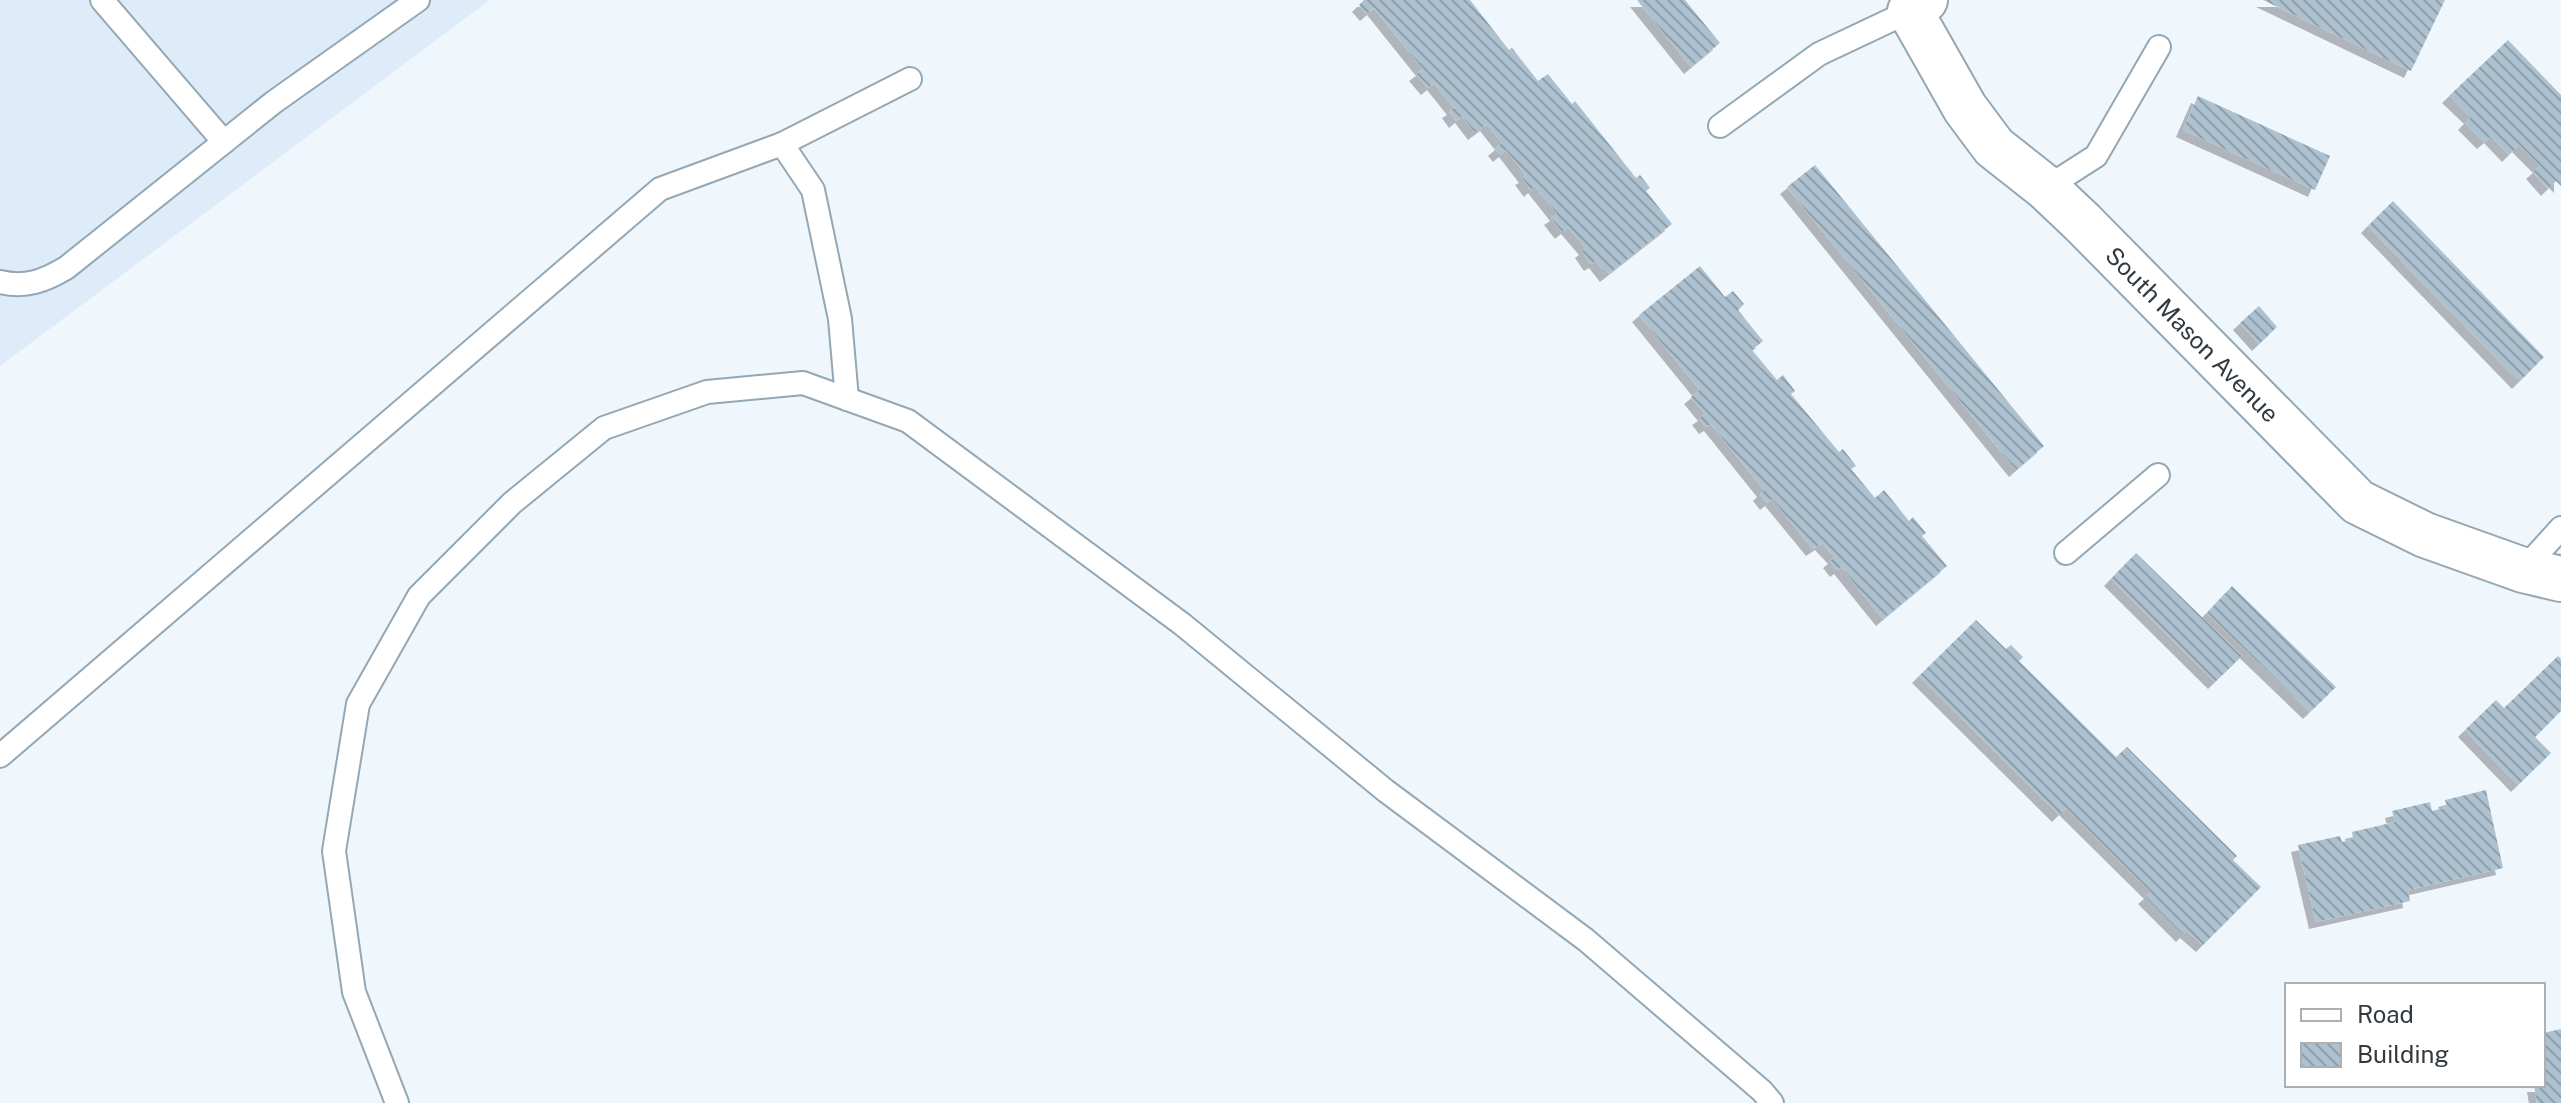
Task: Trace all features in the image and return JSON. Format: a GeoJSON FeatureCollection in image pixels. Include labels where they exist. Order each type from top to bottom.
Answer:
{"type":"FeatureCollection","features":[{"type":"Feature","properties":{"kind":"street","name":"South Mason Avenue"},"geometry":{"type":"LineString","coordinates":[[1909,4],[1965,108],[1994,147],[2046,188],[2358,502],[2425,535],[2542,574]]}},
{"type":"Feature","properties":{"kind":"lane"},"geometry":{"type":"LineString","coordinates":[[102,0],[224,142]]}},
{"type":"Feature","properties":{"kind":"lane"},"geometry":{"type":"LineString","coordinates":[[0,282],[31,285],[66,268],[274,102],[418,0]]}},
{"type":"Feature","properties":{"kind":"lane"},"geometry":{"type":"LineString","coordinates":[[1720,126],[1819,54],[1909,4]]}},
{"type":"Feature","properties":{"kind":"lane"},"geometry":{"type":"LineString","coordinates":[[2046,188],[2096,156],[2159,47]]}},
{"type":"Feature","properties":{"kind":"lane"},"geometry":{"type":"LineString","coordinates":[[0,756],[660,189],[782,144],[910,79]]}},
{"type":"Feature","properties":{"kind":"lane"},"geometry":{"type":"LineString","coordinates":[[782,144],[813,190],[840,319],[847,399]]}},
{"type":"Feature","properties":{"kind":"lane"},"geometry":{"type":"LineString","coordinates":[[397,1103],[354,992],[334,851],[358,704],[419,596],[512,503],[604,428],[707,392],[803,383],[908,421],[1182,624],[1386,791],[1586,940],[1762,1091],[1772,1103]]}},
{"type":"Feature","properties":{"kind":"lane"},"geometry":{"type":"LineString","coordinates":[[2066,553],[2158,475]]}},
{"type":"Feature","properties":{"kind":"lane"},"geometry":{"type":"LineString","coordinates":[[2542,574],[2561,528]]}},
{"type":"Feature","properties":{"kind":"shaded area"},"geometry":{"type":"Polygon","coordinates":[[[0,0],[490,0],[0,366],[0,0]]]}},
{"type":"Feature","properties":{"kind":"building"},"geometry":{"type":"Polygon","coordinates":[[[1364,0],[1470,0],[1538,81],[1548,74],[1572,104],[1575,101],[1636,178],[1640,175],[1650,188],[1646,191],[1672,224],[1607,275],[1596,261],[1591,264],[1582,251],[1586,248],[1568,227],[1562,232],[1551,218],[1557,214],[1535,186],[1531,190],[1522,178],[1526,176],[1506,150],[1500,155],[1495,149],[1502,143],[1487,124],[1475,133],[1462,116],[1456,121],[1449,111],[1454,108],[1434,83],[1428,88],[1416,74],[1423,69],[1374,8],[1367,14],[1359,5],[1364,0]]]}},
{"type":"Feature","properties":{"kind":"building"},"geometry":{"type":"Polygon","coordinates":[[[1637,0],[1685,0],[1720,43],[1691,67],[1637,0]]]}},
{"type":"Feature","properties":{"kind":"building"},"geometry":{"type":"Polygon","coordinates":[[[2263,0],[2445,0],[2411,71],[2263,0]]]}},
{"type":"Feature","properties":{"kind":"building"},"geometry":{"type":"Polygon","coordinates":[[[2508,40],[2561,95],[2561,186],[2556,181],[2548,189],[2533,172],[2540,166],[2519,145],[2509,155],[2491,136],[2484,142],[2465,123],[2471,117],[2449,96],[2508,40]]]}},
{"type":"Feature","properties":{"kind":"building"},"geometry":{"type":"Polygon","coordinates":[[[2198,96],[2330,156],[2315,190],[2183,130],[2198,96]]]}},
{"type":"Feature","properties":{"kind":"building"},"geometry":{"type":"Polygon","coordinates":[[[1815,165],[2044,446],[2016,470],[1787,187],[1815,165]]]}},
{"type":"Feature","properties":{"kind":"building"},"geometry":{"type":"Polygon","coordinates":[[[2393,201],[2544,357],[2519,382],[2368,226],[2393,201]]]}},
{"type":"Feature","properties":{"kind":"building"},"geometry":{"type":"Polygon","coordinates":[[[1700,266],[1725,297],[1733,291],[1744,304],[1738,310],[1763,341],[1752,350],[1777,380],[1783,375],[1795,391],[1791,394],[1839,452],[1843,449],[1856,466],[1851,469],[1875,498],[1884,490],[1909,521],[1913,517],[1926,533],[1922,536],[1947,566],[1883,619],[1841,567],[1837,570],[1830,561],[1835,557],[1822,543],[1813,549],[1772,499],[1767,503],[1760,494],[1764,490],[1711,424],[1706,427],[1699,418],[1705,414],[1691,397],[1700,390],[1639,315],[1700,266]]]}},
{"type":"Feature","properties":{"kind":"building"},"geometry":{"type":"Polygon","coordinates":[[[2259,306],[2277,327],[2259,344],[2240,323],[2259,306]]]}},
{"type":"Feature","properties":{"kind":"building"},"geometry":{"type":"Polygon","coordinates":[[[2136,553],[2242,656],[2215,682],[2111,579],[2136,553]]]}},
{"type":"Feature","properties":{"kind":"building"},"geometry":{"type":"Polygon","coordinates":[[[2232,586],[2336,687],[2310,712],[2207,613],[2232,586]]]}},
{"type":"Feature","properties":{"kind":"building"},"geometry":{"type":"Polygon","coordinates":[[[1976,620],[2006,649],[2011,645],[2023,657],[2019,661],[2116,757],[2127,747],[2237,856],[2233,860],[2261,887],[2203,945],[2187,931],[2183,935],[2145,897],[2151,892],[2066,808],[2059,815],[1919,676],[1976,620]]]}},
{"type":"Feature","properties":{"kind":"building"},"geometry":{"type":"Polygon","coordinates":[[[2558,656],[2561,659],[2561,711],[2535,737],[2551,753],[2518,785],[2465,730],[2496,700],[2504,708],[2558,656]]]}},
{"type":"Feature","properties":{"kind":"building"},"geometry":{"type":"Polygon","coordinates":[[[2486,790],[2503,868],[2408,890],[2410,901],[2316,922],[2298,845],[2340,836],[2342,842],[2353,839],[2352,832],[2395,822],[2392,811],[2430,802],[2432,811],[2447,807],[2445,800],[2486,790]]]}},
{"type":"Feature","properties":{"kind":"building"},"geometry":{"type":"Polygon","coordinates":[[[2561,1029],[2561,1103],[2537,1103],[2534,1087],[2545,1087],[2545,1033],[2561,1029]]]}}]}
